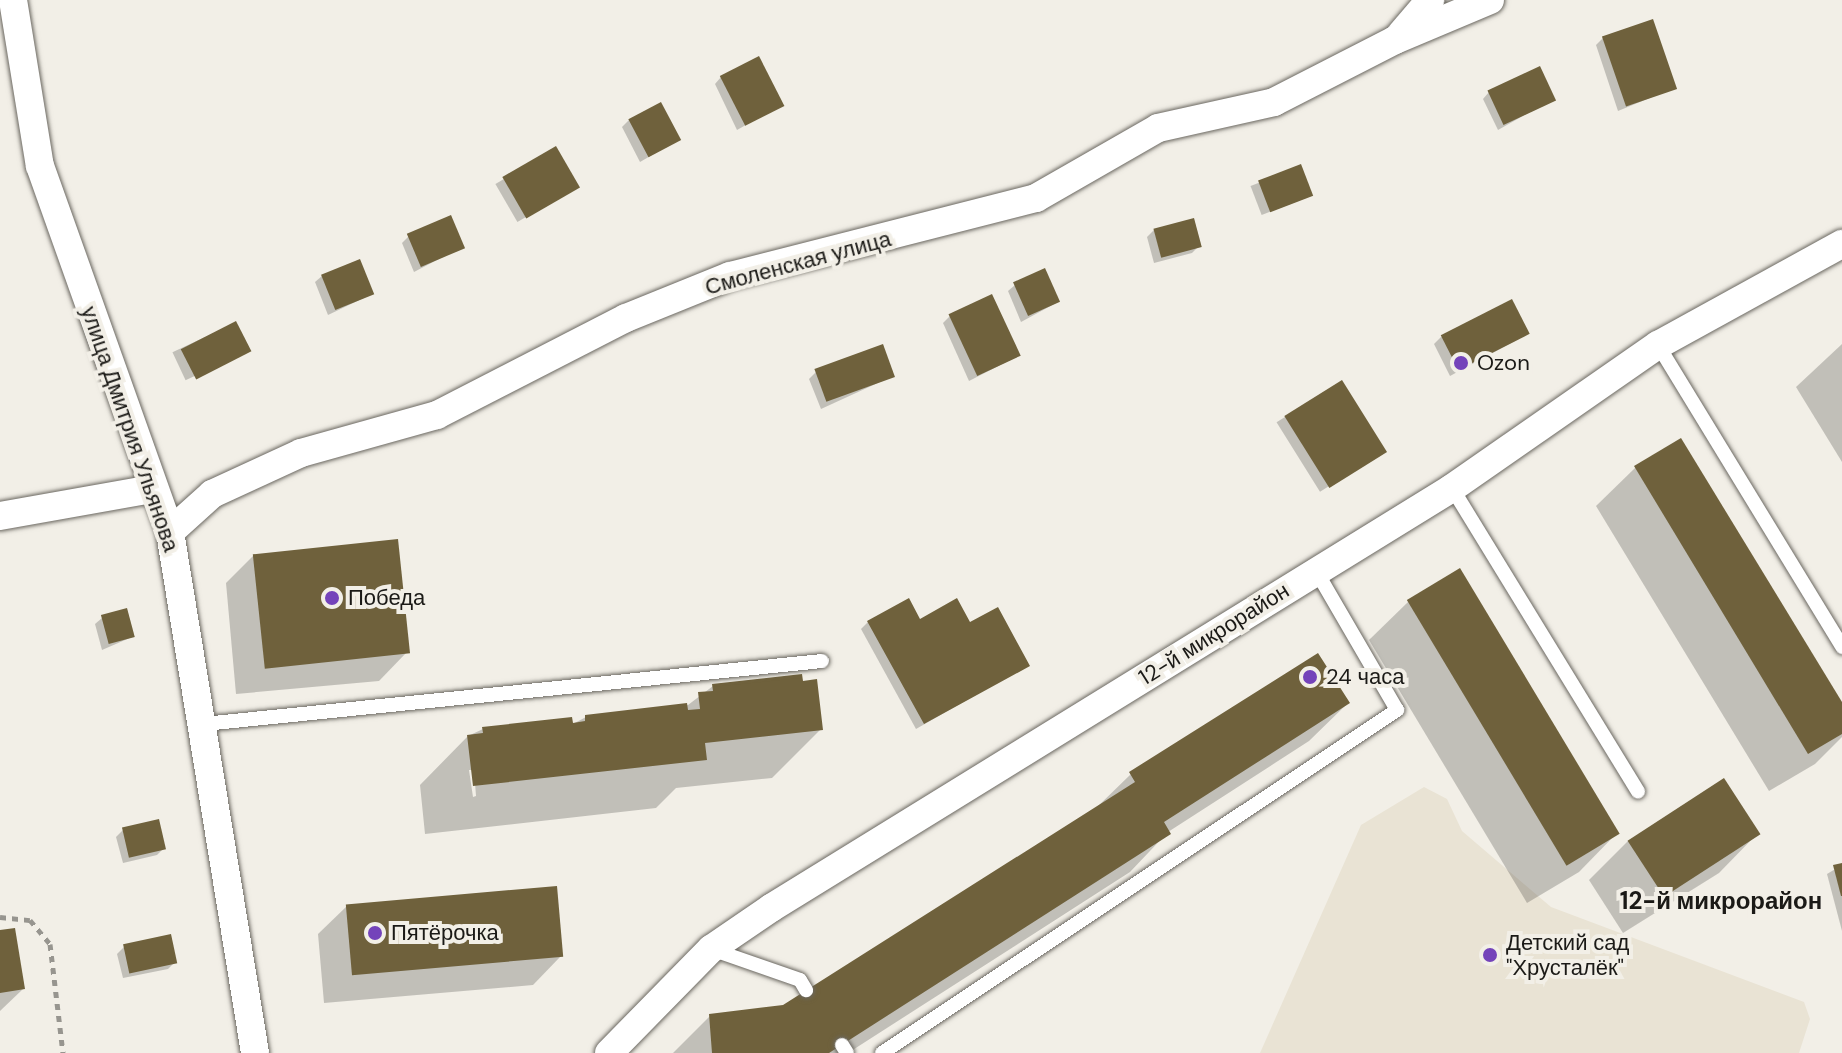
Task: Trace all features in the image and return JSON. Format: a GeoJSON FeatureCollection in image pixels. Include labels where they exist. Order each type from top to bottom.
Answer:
{"type":"FeatureCollection","features":[{"type":"Feature","properties":{"kind":"street","name":"улица Дмитрия Ульянова"},"geometry":{"type":"LineString","coordinates":[[13,0],[40,166],[151,489],[170,532],[204,724],[255,1053]]}},
{"type":"Feature","properties":{"kind":"street","name":"Смоленская улица"},"geometry":{"type":"LineString","coordinates":[[1395,40],[1430,0]]}},
{"type":"Feature","properties":{"kind":"street","name":"Смоленская улица"},"geometry":{"type":"LineString","coordinates":[[170,532],[212,494],[301,453],[437,415],[626,318],[730,276],[1036,198],[1158,128],[1274,102],[1395,40],[1490,0]]}},
{"type":"Feature","properties":{"kind":"street","name":"12-й микрорайон"},"geometry":{"type":"LineString","coordinates":[[609,1053],[711,949],[1452,488],[1658,345],[1842,244]]}},
{"type":"Feature","properties":{"kind":"street"},"geometry":{"type":"LineString","coordinates":[[0,516],[151,489]]}},
{"type":"Feature","properties":{"kind":"lane"},"geometry":{"type":"LineString","coordinates":[[1658,345],[1842,647]]}},
{"type":"Feature","properties":{"kind":"lane"},"geometry":{"type":"LineString","coordinates":[[1452,488],[1638,791]]}},
{"type":"Feature","properties":{"kind":"lane"},"geometry":{"type":"LineString","coordinates":[[882,1053],[1397,710],[1316,571]]}},
{"type":"Feature","properties":{"kind":"lane"},"geometry":{"type":"LineString","coordinates":[[204,724],[822,661]]}},
{"type":"Feature","properties":{"kind":"lane"},"geometry":{"type":"LineString","coordinates":[[711,949],[800,980],[806,990]]}},
{"type":"Feature","properties":{"kind":"path"},"geometry":{"type":"LineString","coordinates":[[0,917],[30,920],[50,944],[63,1053]]}},
{"type":"Feature","properties":{"kind":"shaded area","name":"Детский сад \"Хрусталёк\""},"geometry":{"type":"Polygon","coordinates":[[[1424,787],[1447,799],[1462,831],[1551,907],[1804,1002],[1810,1019],[1799,1053],[1260,1053],[1361,825],[1424,787]]]}},
{"type":"Feature","properties":{"kind":"building"},"geometry":{"type":"Polygon","coordinates":[[[1653,19],[1677,89],[1626,107],[1602,37],[1653,19]]]}},
{"type":"Feature","properties":{"kind":"building"},"geometry":{"type":"Polygon","coordinates":[[[759,56],[784,106],[745,126],[720,76],[759,56]]]}},
{"type":"Feature","properties":{"kind":"building"},"geometry":{"type":"Polygon","coordinates":[[[1540,66],[1556,100],[1503,125],[1487,91],[1540,66]]]}},
{"type":"Feature","properties":{"kind":"building"},"geometry":{"type":"Polygon","coordinates":[[[661,102],[681,140],[649,157],[628,119],[661,102]]]}},
{"type":"Feature","properties":{"kind":"building"},"geometry":{"type":"Polygon","coordinates":[[[556,146],[580,188],[526,219],[502,177],[556,146]]]}},
{"type":"Feature","properties":{"kind":"building"},"geometry":{"type":"Polygon","coordinates":[[[1301,164],[1313,196],[1270,212],[1258,180],[1301,164]]]}},
{"type":"Feature","properties":{"kind":"building"},"geometry":{"type":"Polygon","coordinates":[[[451,215],[465,248],[421,267],[407,234],[451,215]]]}},
{"type":"Feature","properties":{"kind":"building"},"geometry":{"type":"Polygon","coordinates":[[[1194,218],[1202,247],[1161,258],[1153,229],[1194,218]]]}},
{"type":"Feature","properties":{"kind":"building"},"geometry":{"type":"Polygon","coordinates":[[[360,259],[374,294],[335,310],[321,275],[360,259]]]}},
{"type":"Feature","properties":{"kind":"building"},"geometry":{"type":"Polygon","coordinates":[[[1045,268],[1060,302],[1028,316],[1013,282],[1045,268]]]}},
{"type":"Feature","properties":{"kind":"building"},"geometry":{"type":"Polygon","coordinates":[[[992,294],[1021,356],[977,376],[948,314],[992,294]]]}},
{"type":"Feature","properties":{"kind":"building"},"geometry":{"type":"Polygon","coordinates":[[[1512,299],[1530,334],[1458,370],[1441,335],[1512,299]]]}},
{"type":"Feature","properties":{"kind":"building"},"geometry":{"type":"Polygon","coordinates":[[[236,321],[251,351],[196,379],[181,349],[236,321]]]}},
{"type":"Feature","properties":{"kind":"building"},"geometry":{"type":"Polygon","coordinates":[[[883,344],[895,377],[826,402],[814,369],[883,344]]]}},
{"type":"Feature","properties":{"kind":"building"},"geometry":{"type":"Polygon","coordinates":[[[1342,380],[1387,452],[1329,488],[1284,416],[1342,380]]]}},
{"type":"Feature","properties":{"kind":"building"},"geometry":{"type":"Polygon","coordinates":[[[1681,438],[1842,702],[1842,734],[1808,754],[1634,466],[1681,438]]]}},
{"type":"Feature","properties":{"kind":"building"},"geometry":{"type":"Polygon","coordinates":[[[398,539],[410,653],[265,669],[253,554],[398,539]]]}},
{"type":"Feature","properties":{"kind":"building"},"geometry":{"type":"Polygon","coordinates":[[[1460,568],[1620,834],[1567,866],[1407,600],[1460,568]]]}},
{"type":"Feature","properties":{"kind":"building"},"geometry":{"type":"Polygon","coordinates":[[[909,598],[920,619],[957,598],[970,622],[998,607],[1030,666],[924,724],[867,621],[909,598]]]}},
{"type":"Feature","properties":{"kind":"building"},"geometry":{"type":"Polygon","coordinates":[[[127,608],[135,637],[109,644],[101,615],[127,608]]]}},
{"type":"Feature","properties":{"kind":"building"},"geometry":{"type":"Polygon","coordinates":[[[1318,653],[1350,703],[1164,822],[1171,834],[829,1053],[712,1053],[709,1014],[783,1005],[1135,782],[1129,772],[1318,653]]]}},
{"type":"Feature","properties":{"kind":"building"},"geometry":{"type":"Polygon","coordinates":[[[802,674],[803,681],[817,679],[823,730],[705,743],[707,760],[473,786],[467,735],[483,733],[482,727],[572,717],[573,723],[585,721],[585,715],[687,703],[688,710],[700,709],[698,692],[713,691],[712,684],[802,674]]]}},
{"type":"Feature","properties":{"kind":"building"},"geometry":{"type":"Polygon","coordinates":[[[1724,778],[1760,834],[1664,897],[1628,841],[1724,778]]]}},
{"type":"Feature","properties":{"kind":"building"},"geometry":{"type":"Polygon","coordinates":[[[159,819],[166,849],[129,858],[122,828],[159,819]]]}},
{"type":"Feature","properties":{"kind":"building"},"geometry":{"type":"Polygon","coordinates":[[[1842,863],[1842,896],[1841,896],[1833,865],[1842,863]]]}},
{"type":"Feature","properties":{"kind":"building"},"geometry":{"type":"Polygon","coordinates":[[[557,886],[563,957],[352,975],[346,904],[557,886]]]}},
{"type":"Feature","properties":{"kind":"building"},"geometry":{"type":"Polygon","coordinates":[[[15,928],[25,989],[0,993],[0,930],[15,928]]]}},
{"type":"Feature","properties":{"kind":"building"},"geometry":{"type":"Polygon","coordinates":[[[171,934],[177,963],[129,974],[123,944],[171,934]]]}},
{"type":"Feature","properties":{"kind":"place","name":"Ozon"},"geometry":{"type":"Point","coordinates":[1461,363]}},
{"type":"Feature","properties":{"kind":"place","name":"Победа"},"geometry":{"type":"Point","coordinates":[332,598]}},
{"type":"Feature","properties":{"kind":"place","name":"24 часа"},"geometry":{"type":"Point","coordinates":[1310,677]}},
{"type":"Feature","properties":{"kind":"place","name":"Пятёрочка"},"geometry":{"type":"Point","coordinates":[375,933]}},
{"type":"Feature","properties":{"kind":"place","name":"Детский сад \"Хрусталёк\""},"geometry":{"type":"Point","coordinates":[1490,955]}},
{"type":"Feature","properties":{"kind":"district","name":"12-й микрорайон"},"geometry":{"type":"Point","coordinates":[1721,901]}}]}
